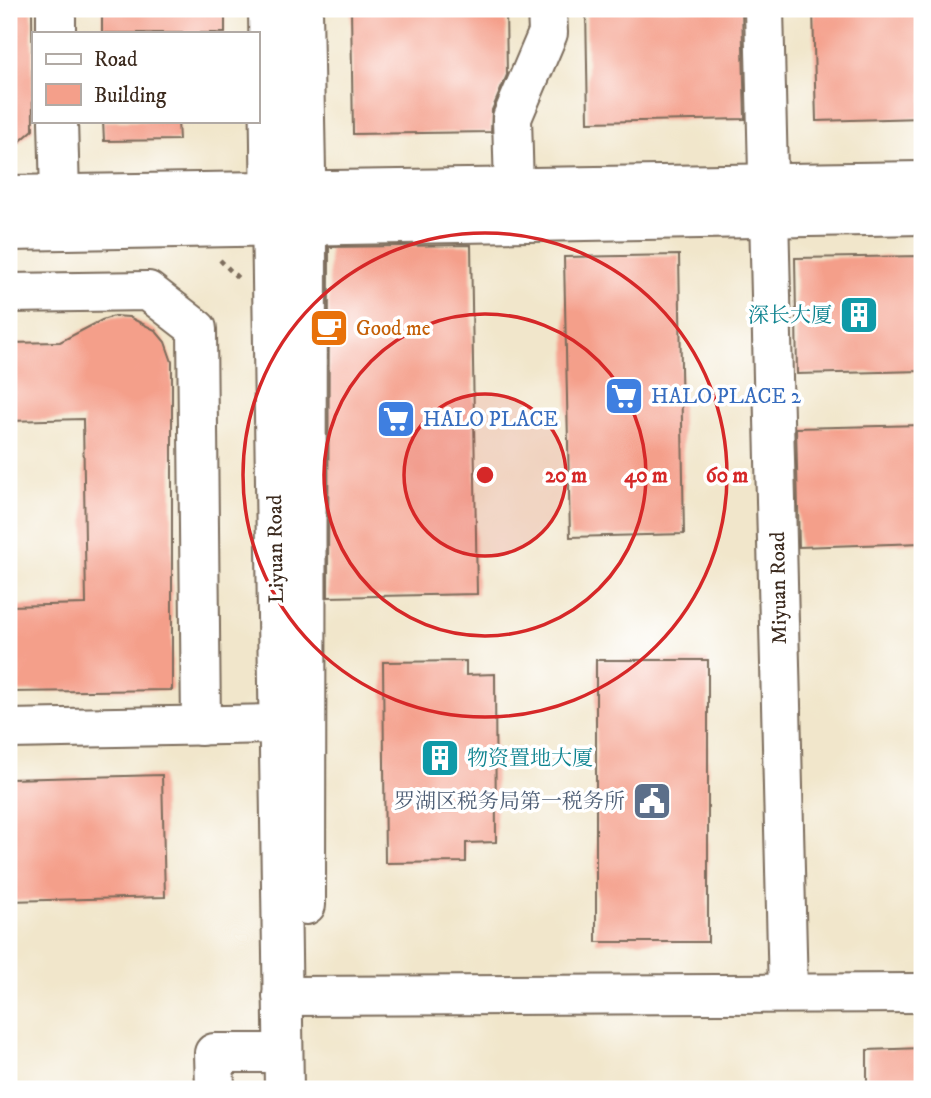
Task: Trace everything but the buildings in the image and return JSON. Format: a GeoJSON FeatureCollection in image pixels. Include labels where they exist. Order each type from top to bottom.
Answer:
{"type":"FeatureCollection","features":[{"type":"Feature","properties":{"kind":"street"},"geometry":{"type":"LineString","coordinates":[[56,9],[57,32]]}},
{"type":"Feature","properties":{"kind":"street","name":"Liyuan Road"},"geometry":{"type":"LineString","coordinates":[[268,9],[289,210],[294,996],[284,1071]]}},
{"type":"Feature","properties":{"kind":"street","name":"Liyuan Road"},"geometry":{"type":"LineString","coordinates":[[303,9],[289,210],[277,724],[294,996],[308,1089]]}},
{"type":"Feature","properties":{"kind":"street"},"geometry":{"type":"LineString","coordinates":[[514,188],[512,118],[548,33],[547,9]]}},
{"type":"Feature","properties":{"kind":"street","name":"Miyuan Road"},"geometry":{"type":"LineString","coordinates":[[764,9],[788,992]]}},
{"type":"Feature","properties":{"kind":"street"},"geometry":{"type":"LineString","coordinates":[[58,122],[60,194]]}},
{"type":"Feature","properties":{"kind":"street"},"geometry":{"type":"LineString","coordinates":[[9,195],[60,194],[289,210],[768,201],[922,181]]}},
{"type":"Feature","properties":{"kind":"street"},"geometry":{"type":"LineString","coordinates":[[9,231],[289,210],[514,188],[768,201],[922,215]]}},
{"type":"Feature","properties":{"kind":"street"},"geometry":{"type":"LineString","coordinates":[[9,293],[148,291],[197,329],[201,726]]}},
{"type":"Feature","properties":{"kind":"street"},"geometry":{"type":"LineString","coordinates":[[9,729],[277,724]]}},
{"type":"Feature","properties":{"kind":"street"},"geometry":{"type":"LineString","coordinates":[[294,996],[922,993]]}},
{"type":"Feature","properties":{"kind":"street"},"geometry":{"type":"LineString","coordinates":[[215,1089],[214,1053],[284,1071]]}},
{"type":"Feature","properties":{"kind":"place","name":"深长大厦"},"geometry":{"type":"Point","coordinates":[859,315]}},
{"type":"Feature","properties":{"kind":"place","name":"Good me"},"geometry":{"type":"Point","coordinates":[329,328]}},
{"type":"Feature","properties":{"kind":"place","name":"HALO PLACE 2"},"geometry":{"type":"Point","coordinates":[624,396]}},
{"type":"Feature","properties":{"kind":"place","name":"HALO PLACE"},"geometry":{"type":"Point","coordinates":[396,419]}},
{"type":"Feature","properties":{"kind":"place","name":"物资置地大厦"},"geometry":{"type":"Point","coordinates":[440,758]}},
{"type":"Feature","properties":{"kind":"place","name":"罗湖区税务局第一税务所"},"geometry":{"type":"Point","coordinates":[652,801]}}]}
